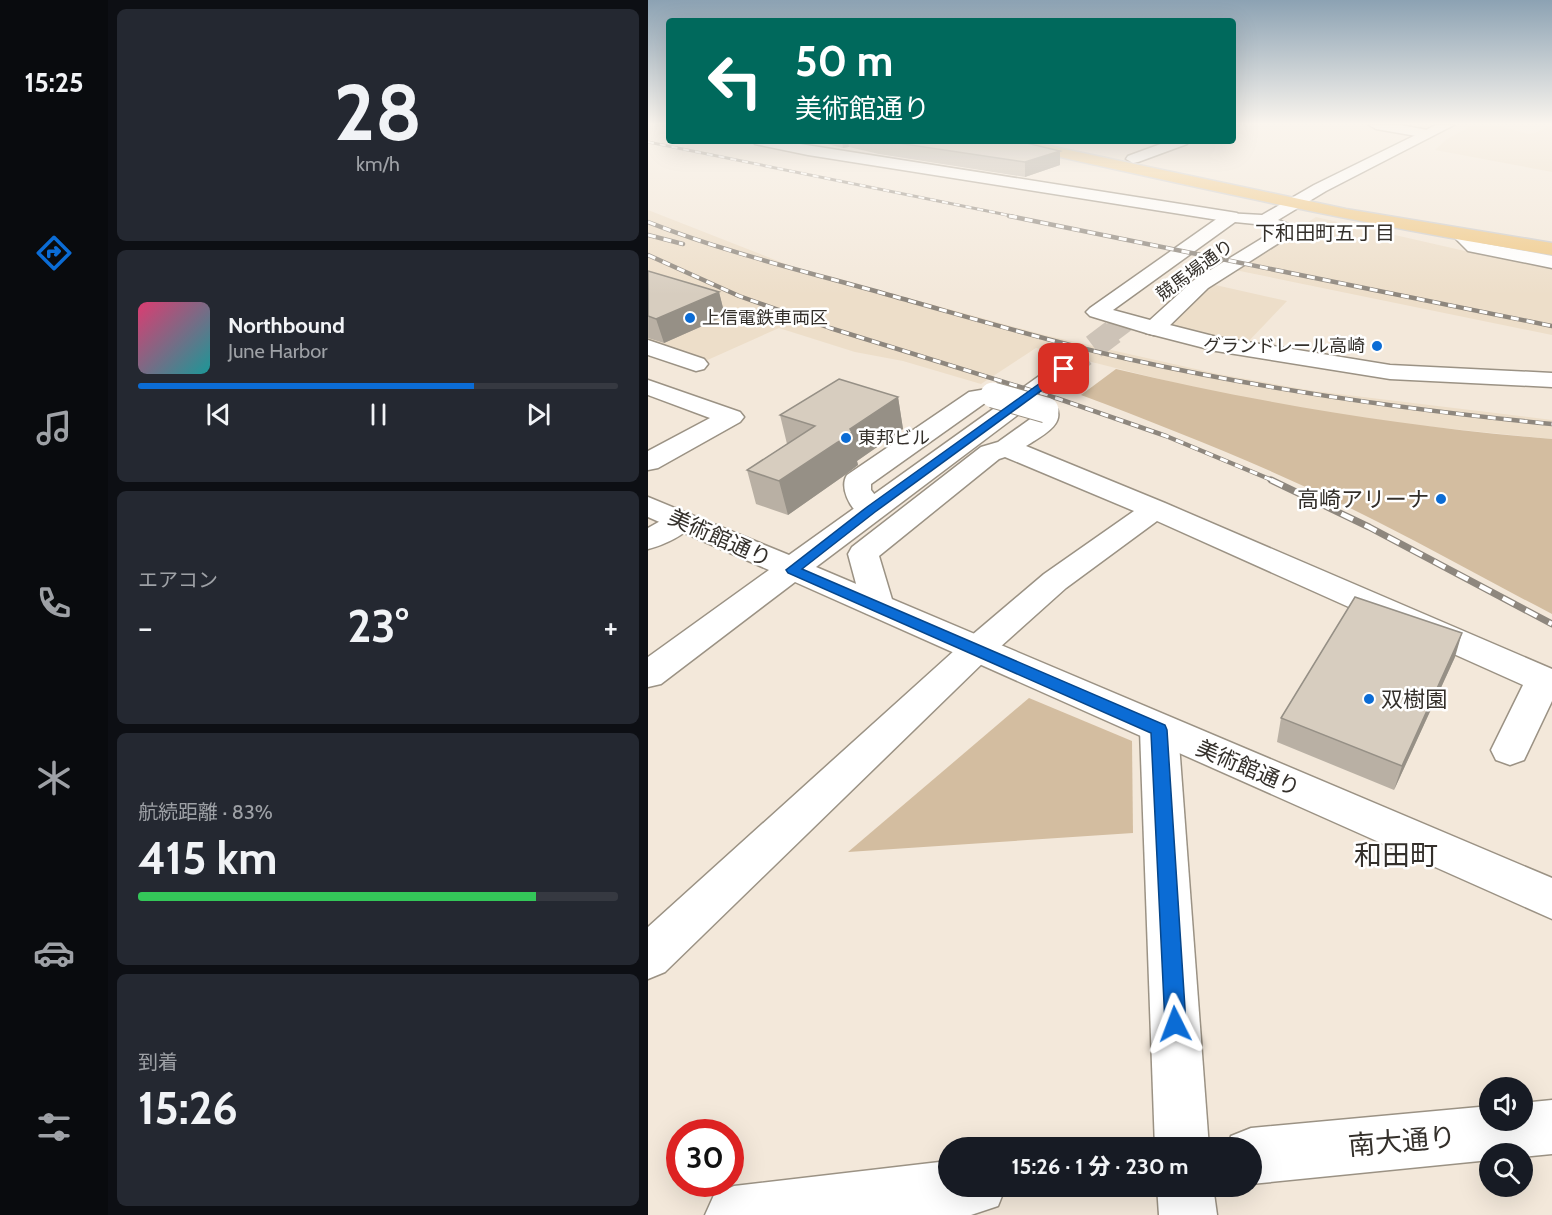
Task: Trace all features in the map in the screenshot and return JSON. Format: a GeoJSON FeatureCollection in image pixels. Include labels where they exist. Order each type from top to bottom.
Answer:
{"type":"FeatureCollection","features":[{"type":"Feature","properties":{"kind":"main road"},"geometry":{"type":"LineString","coordinates":[[1191,182],[1292,204],[1462,236],[1552,247]]}},
{"type":"Feature","properties":{"kind":"main road"},"geometry":{"type":"LineString","coordinates":[[1244,182],[1552,247]]}},
{"type":"Feature","properties":{"kind":"street"},"geometry":{"type":"LineString","coordinates":[[1004,182],[1231,217],[1264,220],[1287,230],[1144,317]]}},
{"type":"Feature","properties":{"kind":"street","name":"競馬場通り"},"geometry":{"type":"LineString","coordinates":[[1162,295],[1264,220],[1335,182]]}},
{"type":"Feature","properties":{"kind":"street"},"geometry":{"type":"LineString","coordinates":[[1231,217],[1097,312],[1144,317],[1216,345],[1390,372],[1552,380]]}},
{"type":"Feature","properties":{"kind":"street"},"geometry":{"type":"LineString","coordinates":[[1462,236],[1475,247],[1552,262]]}},
{"type":"Feature","properties":{"kind":"street"},"geometry":{"type":"LineString","coordinates":[[648,347],[696,364]]}},
{"type":"Feature","properties":{"kind":"street"},"geometry":{"type":"LineString","coordinates":[[648,675],[1064,369]]}},
{"type":"Feature","properties":{"kind":"street"},"geometry":{"type":"LineString","coordinates":[[648,387],[731,417],[648,462]]}},
{"type":"Feature","properties":{"kind":"street"},"geometry":{"type":"LineString","coordinates":[[871,509],[857,491],[856,480],[978,397],[993,395],[1046,410],[1046,420],[1007,448],[990,453],[863,554],[878,606]]}},
{"type":"Feature","properties":{"kind":"street"},"geometry":{"type":"LineString","coordinates":[[1007,448],[1155,509],[1548,681],[1510,750]]}},
{"type":"Feature","properties":{"kind":"street","name":"美術館通り"},"geometry":{"type":"LineString","coordinates":[[648,506],[1552,899]]}},
{"type":"Feature","properties":{"kind":"street"},"geometry":{"type":"LineString","coordinates":[[648,957],[977,649],[1055,581],[1155,509]]}},
{"type":"Feature","properties":{"kind":"street"},"geometry":{"type":"LineString","coordinates":[[648,540],[681,521]]}},
{"type":"Feature","properties":{"kind":"street"},"geometry":{"type":"LineString","coordinates":[[1159,730],[1181,1137]]}},
{"type":"Feature","properties":{"kind":"street","name":"南大通り"},"geometry":{"type":"LineString","coordinates":[[1262,1155],[1552,1127]]}},
{"type":"Feature","properties":{"kind":"street"},"geometry":{"type":"LineString","coordinates":[[734,1215],[938,1191]]}},
{"type":"Feature","properties":{"kind":"street"},"geometry":{"type":"LineString","coordinates":[[1186,1197],[1188,1215]]}},
{"type":"Feature","properties":{"kind":"shaded area"},"geometry":{"type":"Polygon","coordinates":[[[648,210],[788,265],[1044,335],[1218,374],[1314,391],[1552,420],[1552,439],[1413,425],[1303,409],[1207,391],[1036,348],[981,384],[903,361],[855,352],[779,328],[703,362],[648,342],[648,210]]]}},
{"type":"Feature","properties":{"kind":"shaded area"},"geometry":{"type":"Polygon","coordinates":[[[1316,217],[1465,251],[1552,267],[1552,335],[1235,270],[1316,217]]]}},
{"type":"Feature","properties":{"kind":"shaded area"},"geometry":{"type":"Polygon","coordinates":[[[1211,284],[1287,301],[1245,345],[1164,327],[1211,284]]]}},
{"type":"Feature","properties":{"kind":"shaded area","name":"高崎アリーナ"},"geometry":{"type":"Polygon","coordinates":[[[1116,369],[1224,393],[1387,421],[1552,439],[1552,614],[1342,504],[1194,439],[1081,395],[1116,369]]]}},
{"type":"Feature","properties":{"kind":"shaded area"},"geometry":{"type":"Polygon","coordinates":[[[1029,698],[1132,741],[1133,833],[848,852],[1029,698]]]}},
{"type":"Feature","properties":{"kind":"building"},"geometry":{"type":"Polygon","coordinates":[[[648,271],[719,292],[656,319],[648,316],[648,271]]]}},
{"type":"Feature","properties":{"kind":"building"},"geometry":{"type":"Polygon","coordinates":[[[839,379],[898,397],[850,429],[852,432],[838,442],[779,481],[747,470],[815,426],[780,415],[839,379]]]}},
{"type":"Feature","properties":{"kind":"building","name":"双樹園"},"geometry":{"type":"Polygon","coordinates":[[[1355,597],[1462,633],[1402,766],[1281,718],[1355,597]]]}},
{"type":"Feature","properties":{"kind":"tunnel"},"geometry":{"type":"LineString","coordinates":[[1111,333],[1135,315]]}},
{"type":"Feature","properties":{"kind":"tunnel"},"geometry":{"type":"LineString","coordinates":[[1064,369],[1113,332]]}},
{"type":"Feature","properties":{"kind":"railway"},"geometry":{"type":"LineString","coordinates":[[843,182],[1017,217]]}},
{"type":"Feature","properties":{"kind":"railway"},"geometry":{"type":"LineString","coordinates":[[1009,216],[1552,326]]}},
{"type":"Feature","properties":{"kind":"railway"},"geometry":{"type":"LineString","coordinates":[[648,222],[768,262],[1038,337],[1128,359],[1339,398],[1552,424]]}},
{"type":"Feature","properties":{"kind":"railway"},"geometry":{"type":"LineString","coordinates":[[648,235],[683,244]]}},
{"type":"Feature","properties":{"kind":"railway"},"geometry":{"type":"LineString","coordinates":[[648,255],[739,296],[830,328],[1059,399],[1166,436],[1274,481]]}},
{"type":"Feature","properties":{"kind":"railway"},"geometry":{"type":"LineString","coordinates":[[1271,480],[1369,527],[1552,624]]}},
{"type":"Feature","properties":{"kind":"place","name":"上信電鉄車両区"},"geometry":{"type":"Point","coordinates":[690,318]}},
{"type":"Feature","properties":{"kind":"place","name":"グランドレール高崎"},"geometry":{"type":"Point","coordinates":[1377,346]}},
{"type":"Feature","properties":{"kind":"place","name":"東邦ビル"},"geometry":{"type":"Point","coordinates":[846,438]}},
{"type":"Feature","properties":{"kind":"place","name":"高崎アリーナ"},"geometry":{"type":"Point","coordinates":[1441,499]}},
{"type":"Feature","properties":{"kind":"place","name":"双樹園"},"geometry":{"type":"Point","coordinates":[1369,699]}},
{"type":"Feature","properties":{"kind":"district","name":"下和田町五丁目"},"geometry":{"type":"Point","coordinates":[1325,233]}},
{"type":"Feature","properties":{"kind":"district","name":"和田町"},"geometry":{"type":"Point","coordinates":[1396,855]}},
{"type":"Feature","properties":{"kind":"route"},"geometry":{"type":"LineString","coordinates":[[1064,369],[871,509],[792,570],[1159,730],[1175,1024]]}}]}
